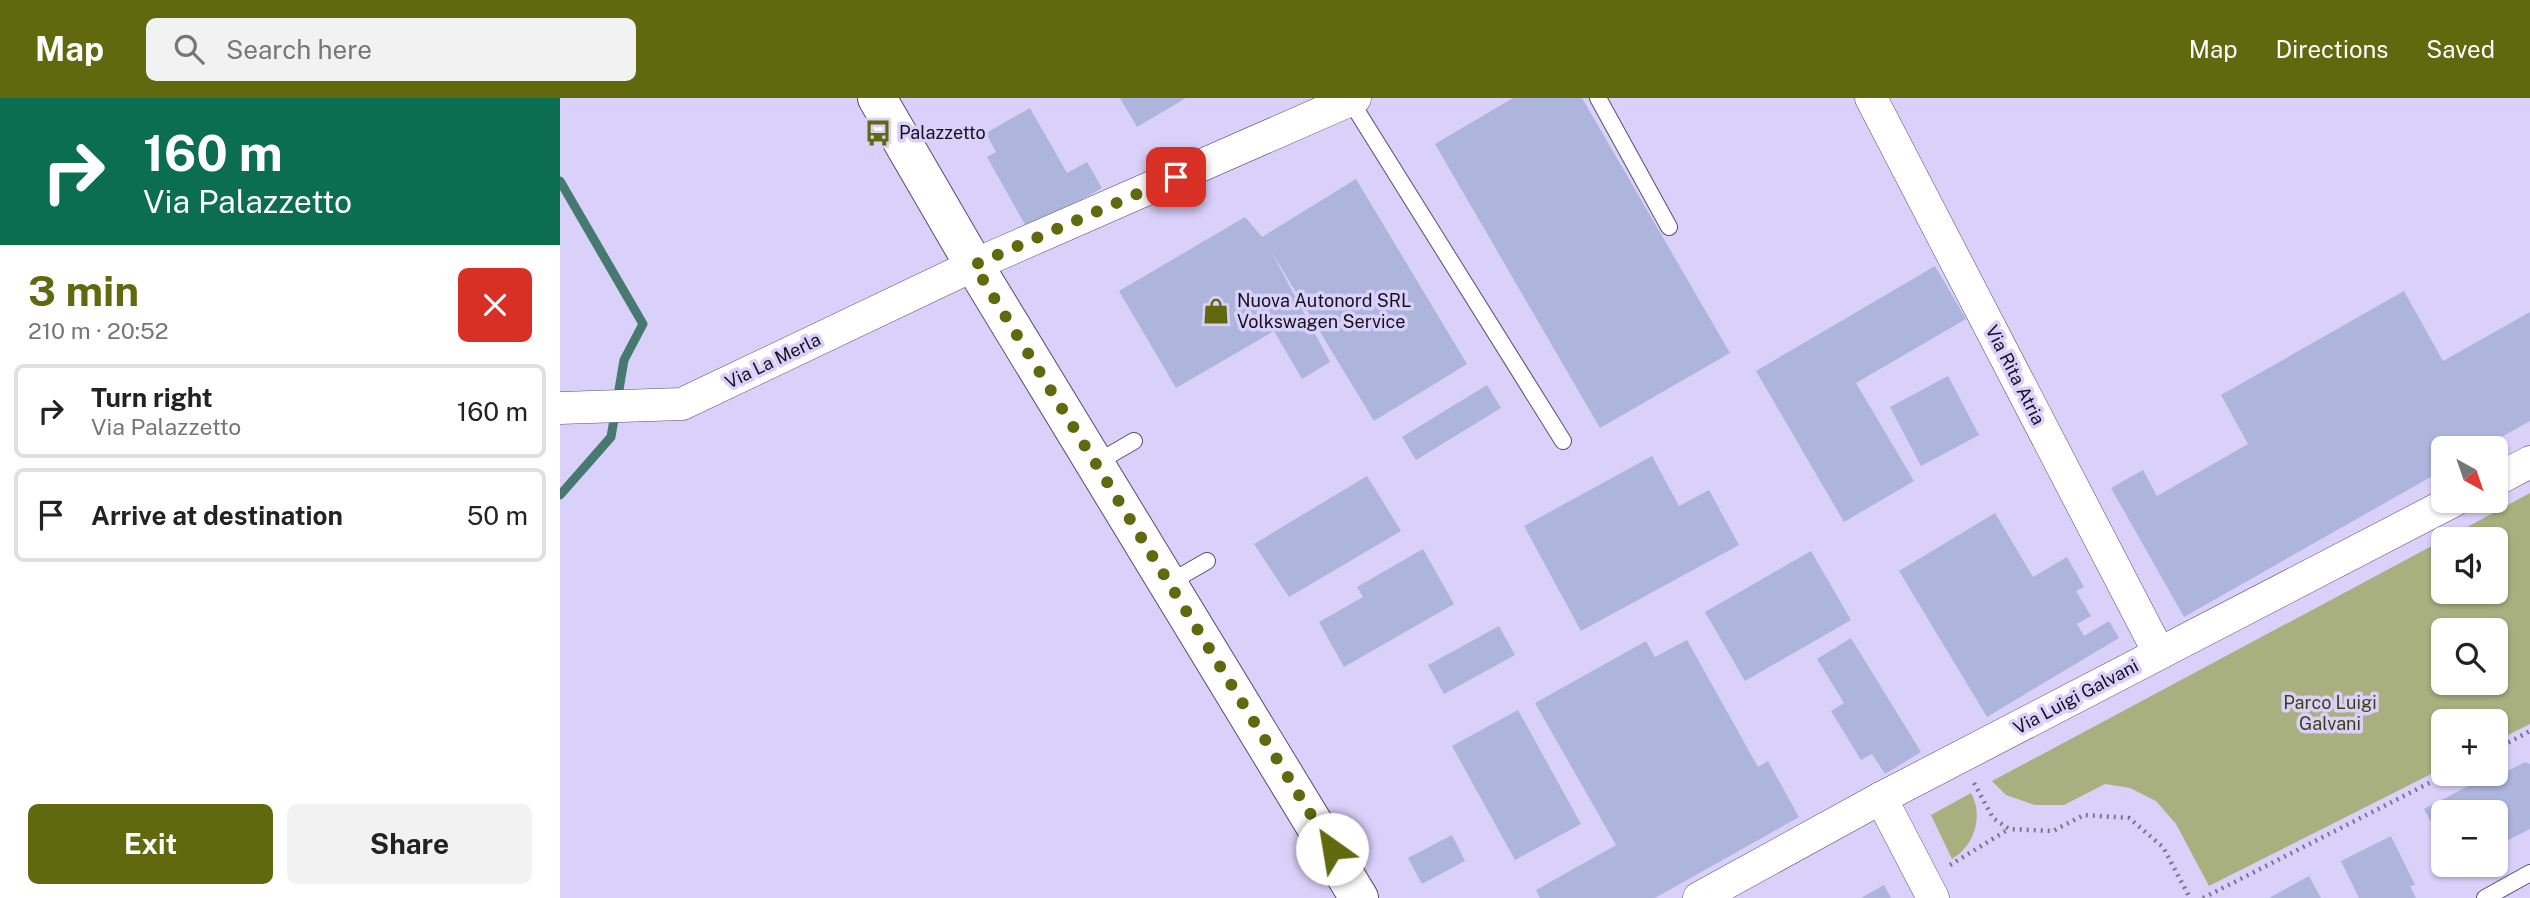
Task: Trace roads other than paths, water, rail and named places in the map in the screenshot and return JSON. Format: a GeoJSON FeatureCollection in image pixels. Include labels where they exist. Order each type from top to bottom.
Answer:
{"type":"FeatureCollection","features":[{"type":"Feature","properties":{"kind":"main road"},"geometry":{"type":"LineString","coordinates":[[877,98],[974,265],[1169,583],[1351,889]]}},
{"type":"Feature","properties":{"kind":"street","name":"Via Rita Atria"},"geometry":{"type":"LineString","coordinates":[[1871,98],[2159,653]]}},
{"type":"Feature","properties":{"kind":"street","name":"Via La Merla"},"geometry":{"type":"LineString","coordinates":[[571,408],[682,404],[974,265],[1353,99]]}},
{"type":"Feature","properties":{"kind":"street"},"geometry":{"type":"LineString","coordinates":[[2508,474],[2530,462]]}},
{"type":"Feature","properties":{"kind":"street","name":"Via Luigi Galvani"},"geometry":{"type":"LineString","coordinates":[[1699,898],[1881,798],[2431,512]]}},
{"type":"Feature","properties":{"kind":"street"},"geometry":{"type":"LineString","coordinates":[[1881,798],[1928,888]]}},
{"type":"Feature","properties":{"kind":"lane"},"geometry":{"type":"LineString","coordinates":[[1598,98],[1669,227]]}},
{"type":"Feature","properties":{"kind":"lane"},"geometry":{"type":"LineString","coordinates":[[1353,99],[1563,441]]}},
{"type":"Feature","properties":{"kind":"lane"},"geometry":{"type":"LineString","coordinates":[[1096,463],[1134,441]]}},
{"type":"Feature","properties":{"kind":"lane"},"geometry":{"type":"LineString","coordinates":[[1169,583],[1207,561]]}},
{"type":"Feature","properties":{"kind":"lane"},"geometry":{"type":"LineString","coordinates":[[2485,898],[2530,873]]}},
{"type":"Feature","properties":{"kind":"waterway"},"geometry":{"type":"LineString","coordinates":[[560,181],[643,324],[624,360],[611,437],[560,495]]}},
{"type":"Feature","properties":{"kind":"place","name":"Palazzetto"},"geometry":{"type":"Point","coordinates":[878,133]}},
{"type":"Feature","properties":{"kind":"place","name":"Nuova Autonord SRL Volkswagen Service"},"geometry":{"type":"Point","coordinates":[1216,311]}},
{"type":"Feature","properties":{"kind":"park label","name":"Parco Luigi Galvani"},"geometry":{"type":"Point","coordinates":[2330,713]}}]}
